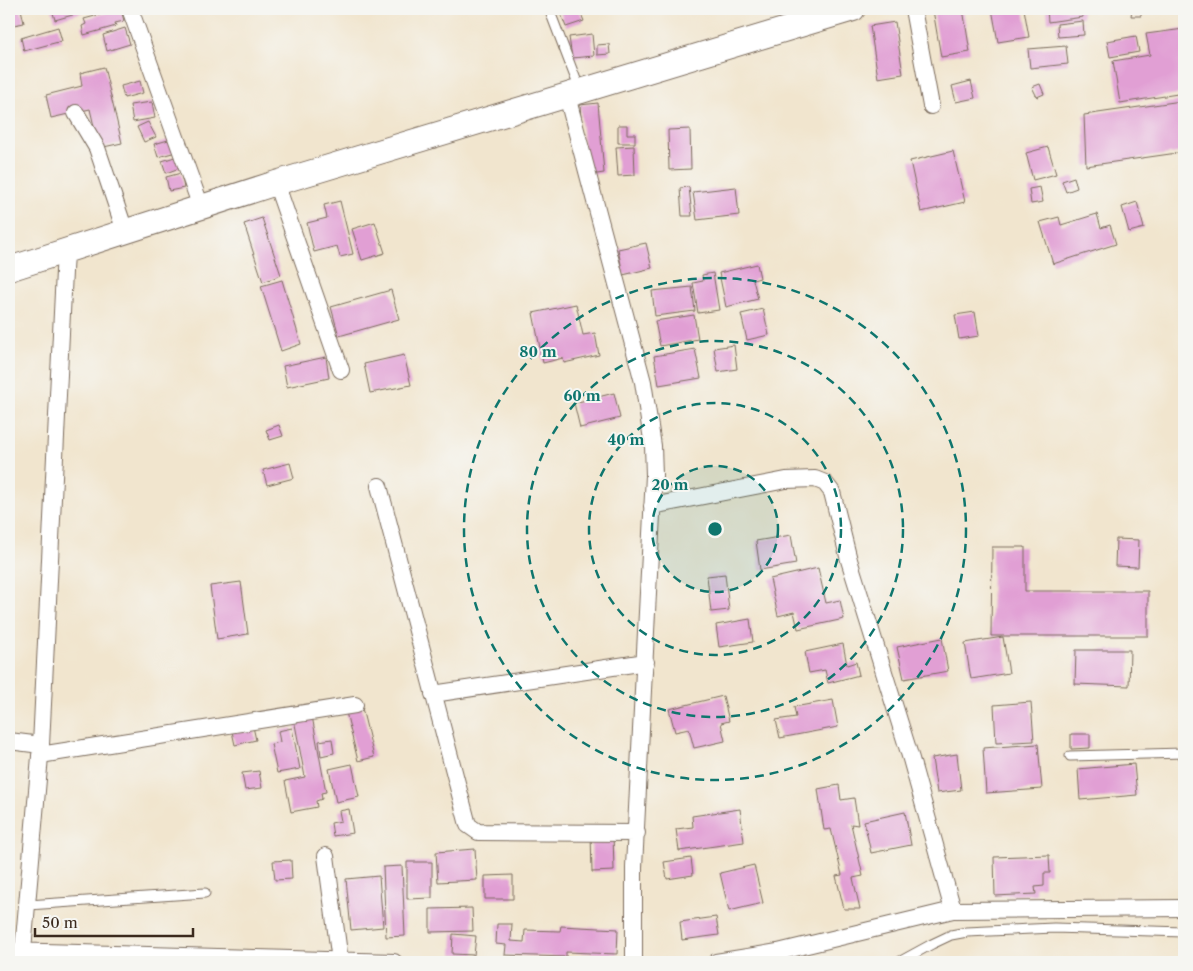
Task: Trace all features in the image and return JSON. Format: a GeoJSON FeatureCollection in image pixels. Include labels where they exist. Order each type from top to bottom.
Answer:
{"type":"FeatureCollection","features":[{"type":"Feature","properties":{"kind":"street"},"geometry":{"type":"LineString","coordinates":[[130,9],[201,207]]}},
{"type":"Feature","properties":{"kind":"street"},"geometry":{"type":"LineString","coordinates":[[9,269],[276,183],[853,9]]}},
{"type":"Feature","properties":{"kind":"street"},"geometry":{"type":"LineString","coordinates":[[913,9],[930,106]]}},
{"type":"Feature","properties":{"kind":"street"},"geometry":{"type":"LineString","coordinates":[[574,94],[643,382],[652,446],[652,506],[646,662],[634,867],[634,962]]}},
{"type":"Feature","properties":{"kind":"street"},"geometry":{"type":"LineString","coordinates":[[76,113],[97,148],[125,231]]}},
{"type":"Feature","properties":{"kind":"street"},"geometry":{"type":"LineString","coordinates":[[276,183],[341,370]]}},
{"type":"Feature","properties":{"kind":"street"},"geometry":{"type":"LineString","coordinates":[[65,251],[40,750],[28,905],[18,955],[394,962]]}},
{"type":"Feature","properties":{"kind":"street"},"geometry":{"type":"LineString","coordinates":[[652,506],[786,480],[815,479],[829,486],[859,597],[911,759],[953,910]]}},
{"type":"Feature","properties":{"kind":"street"},"geometry":{"type":"LineString","coordinates":[[379,486],[466,820],[471,829],[478,832],[637,833]]}},
{"type":"Feature","properties":{"kind":"street"},"geometry":{"type":"LineString","coordinates":[[433,694],[646,662]]}},
{"type":"Feature","properties":{"kind":"street"},"geometry":{"type":"LineString","coordinates":[[9,741],[40,750],[355,705]]}},
{"type":"Feature","properties":{"kind":"street"},"geometry":{"type":"LineString","coordinates":[[326,856],[340,961]]}},
{"type":"Feature","properties":{"kind":"street"},"geometry":{"type":"LineString","coordinates":[[716,962],[778,952],[953,910],[1184,908]]}},
{"type":"Feature","properties":{"kind":"lane"},"geometry":{"type":"LineString","coordinates":[[549,9],[574,94]]}},
{"type":"Feature","properties":{"kind":"lane"},"geometry":{"type":"LineString","coordinates":[[1070,756],[1184,753]]}},
{"type":"Feature","properties":{"kind":"lane"},"geometry":{"type":"LineString","coordinates":[[28,905],[206,892]]}},
{"type":"Feature","properties":{"kind":"lane"},"geometry":{"type":"LineString","coordinates":[[899,962],[952,935],[967,932],[1054,928],[1184,932]]}},
{"type":"Feature","properties":{"kind":"building"},"geometry":{"type":"Polygon","coordinates":[[[11,9],[21,9],[24,23],[14,25],[11,9]]]}},
{"type":"Feature","properties":{"kind":"building"},"geometry":{"type":"Polygon","coordinates":[[[52,9],[89,9],[90,10],[55,20],[52,9]]]}},
{"type":"Feature","properties":{"kind":"building"},"geometry":{"type":"Polygon","coordinates":[[[121,9],[124,21],[115,23],[116,26],[84,35],[82,26],[86,24],[84,19],[121,9]]]}},
{"type":"Feature","properties":{"kind":"building"},"geometry":{"type":"Polygon","coordinates":[[[559,9],[579,9],[584,21],[566,27],[559,9]]]}},
{"type":"Feature","properties":{"kind":"building"},"geometry":{"type":"Polygon","coordinates":[[[963,9],[970,52],[941,57],[933,10],[963,9]]]}},
{"type":"Feature","properties":{"kind":"building"},"geometry":{"type":"Polygon","coordinates":[[[992,9],[1024,9],[1029,37],[998,42],[992,9]]]}},
{"type":"Feature","properties":{"kind":"building"},"geometry":{"type":"Polygon","coordinates":[[[1047,9],[1082,9],[1083,17],[1048,22],[1047,9]]]}},
{"type":"Feature","properties":{"kind":"building"},"geometry":{"type":"Polygon","coordinates":[[[1132,9],[1141,9],[1141,16],[1131,16],[1132,9]]]}},
{"type":"Feature","properties":{"kind":"building"},"geometry":{"type":"Polygon","coordinates":[[[1083,21],[1084,35],[1058,37],[1057,24],[1083,21]]]}},
{"type":"Feature","properties":{"kind":"building"},"geometry":{"type":"Polygon","coordinates":[[[895,22],[903,74],[878,78],[870,26],[895,22]]]}},
{"type":"Feature","properties":{"kind":"building"},"geometry":{"type":"Polygon","coordinates":[[[58,27],[62,41],[24,51],[21,38],[58,27]]]}},
{"type":"Feature","properties":{"kind":"building"},"geometry":{"type":"Polygon","coordinates":[[[125,28],[130,44],[107,51],[103,35],[125,28]]]}},
{"type":"Feature","properties":{"kind":"building"},"geometry":{"type":"Polygon","coordinates":[[[1184,29],[1184,93],[1120,103],[1113,61],[1150,55],[1146,34],[1184,29]]]}},
{"type":"Feature","properties":{"kind":"building"},"geometry":{"type":"Polygon","coordinates":[[[592,34],[594,56],[572,58],[569,37],[592,34]]]}},
{"type":"Feature","properties":{"kind":"building"},"geometry":{"type":"Polygon","coordinates":[[[1136,36],[1139,52],[1110,57],[1107,41],[1136,36]]]}},
{"type":"Feature","properties":{"kind":"building"},"geometry":{"type":"Polygon","coordinates":[[[609,44],[610,54],[597,55],[597,45],[609,44]]]}},
{"type":"Feature","properties":{"kind":"building"},"geometry":{"type":"Polygon","coordinates":[[[1066,46],[1068,64],[1030,68],[1028,49],[1066,46]]]}},
{"type":"Feature","properties":{"kind":"building"},"geometry":{"type":"Polygon","coordinates":[[[104,67],[122,143],[99,148],[90,109],[51,118],[46,95],[82,86],[80,73],[104,67]]]}},
{"type":"Feature","properties":{"kind":"building"},"geometry":{"type":"Polygon","coordinates":[[[140,81],[143,93],[124,98],[121,86],[140,81]]]}},
{"type":"Feature","properties":{"kind":"building"},"geometry":{"type":"Polygon","coordinates":[[[971,81],[975,98],[956,102],[952,86],[971,81]]]}},
{"type":"Feature","properties":{"kind":"building"},"geometry":{"type":"Polygon","coordinates":[[[1040,84],[1044,94],[1037,97],[1032,87],[1040,84]]]}},
{"type":"Feature","properties":{"kind":"building"},"geometry":{"type":"Polygon","coordinates":[[[1181,101],[1184,124],[1184,152],[1086,166],[1084,115],[1181,101]]]}},
{"type":"Feature","properties":{"kind":"building"},"geometry":{"type":"Polygon","coordinates":[[[152,102],[155,118],[133,122],[130,105],[152,102]]]}},
{"type":"Feature","properties":{"kind":"building"},"geometry":{"type":"Polygon","coordinates":[[[598,103],[604,173],[590,175],[584,158],[580,105],[598,103]]]}},
{"type":"Feature","properties":{"kind":"building"},"geometry":{"type":"Polygon","coordinates":[[[148,122],[156,137],[144,142],[137,127],[148,122]]]}},
{"type":"Feature","properties":{"kind":"building"},"geometry":{"type":"Polygon","coordinates":[[[618,125],[627,125],[627,134],[635,134],[635,143],[618,143],[618,125]]]}},
{"type":"Feature","properties":{"kind":"building"},"geometry":{"type":"Polygon","coordinates":[[[690,129],[691,169],[669,170],[668,130],[690,129]]]}},
{"type":"Feature","properties":{"kind":"building"},"geometry":{"type":"Polygon","coordinates":[[[172,139],[176,152],[158,157],[154,144],[172,139]]]}},
{"type":"Feature","properties":{"kind":"building"},"geometry":{"type":"Polygon","coordinates":[[[634,146],[635,175],[618,176],[616,147],[634,146]]]}},
{"type":"Feature","properties":{"kind":"building"},"geometry":{"type":"Polygon","coordinates":[[[1048,147],[1056,174],[1033,180],[1026,153],[1048,147]]]}},
{"type":"Feature","properties":{"kind":"building"},"geometry":{"type":"Polygon","coordinates":[[[953,151],[965,202],[921,212],[910,161],[953,151]]]}},
{"type":"Feature","properties":{"kind":"building"},"geometry":{"type":"Polygon","coordinates":[[[178,156],[182,167],[166,173],[162,161],[178,156]]]}},
{"type":"Feature","properties":{"kind":"building"},"geometry":{"type":"Polygon","coordinates":[[[181,173],[184,188],[169,191],[166,177],[181,173]]]}},
{"type":"Feature","properties":{"kind":"building"},"geometry":{"type":"Polygon","coordinates":[[[1074,177],[1077,188],[1066,192],[1062,181],[1074,177]]]}},
{"type":"Feature","properties":{"kind":"building"},"geometry":{"type":"Polygon","coordinates":[[[689,187],[692,216],[682,216],[680,188],[689,187]]]}},
{"type":"Feature","properties":{"kind":"building"},"geometry":{"type":"Polygon","coordinates":[[[736,187],[739,215],[697,220],[693,192],[736,187]]]}},
{"type":"Feature","properties":{"kind":"building"},"geometry":{"type":"Polygon","coordinates":[[[1040,187],[1043,202],[1031,204],[1029,189],[1040,187]]]}},
{"type":"Feature","properties":{"kind":"building"},"geometry":{"type":"Polygon","coordinates":[[[340,201],[353,254],[340,257],[337,246],[314,252],[307,223],[327,218],[324,205],[340,201]]]}},
{"type":"Feature","properties":{"kind":"building"},"geometry":{"type":"Polygon","coordinates":[[[1137,202],[1144,228],[1129,232],[1122,207],[1137,202]]]}},
{"type":"Feature","properties":{"kind":"building"},"geometry":{"type":"Polygon","coordinates":[[[1097,214],[1101,228],[1110,225],[1116,244],[1053,264],[1040,222],[1059,217],[1061,225],[1097,214]]]}},
{"type":"Feature","properties":{"kind":"building"},"geometry":{"type":"Polygon","coordinates":[[[262,218],[281,275],[263,282],[244,224],[262,218]]]}},
{"type":"Feature","properties":{"kind":"building"},"geometry":{"type":"Polygon","coordinates":[[[375,222],[385,253],[362,260],[352,229],[375,222]]]}},
{"type":"Feature","properties":{"kind":"building"},"geometry":{"type":"Polygon","coordinates":[[[646,243],[652,268],[623,275],[618,249],[646,243]]]}},
{"type":"Feature","properties":{"kind":"building"},"geometry":{"type":"Polygon","coordinates":[[[757,264],[760,278],[753,280],[758,299],[726,307],[719,273],[757,264]]]}},
{"type":"Feature","properties":{"kind":"building"},"geometry":{"type":"Polygon","coordinates":[[[713,273],[719,310],[698,313],[693,283],[703,281],[702,275],[713,273]]]}},
{"type":"Feature","properties":{"kind":"building"},"geometry":{"type":"Polygon","coordinates":[[[282,280],[301,344],[281,351],[261,286],[282,280]]]}},
{"type":"Feature","properties":{"kind":"building"},"geometry":{"type":"Polygon","coordinates":[[[692,287],[695,311],[655,316],[652,291],[692,287]]]}},
{"type":"Feature","properties":{"kind":"building"},"geometry":{"type":"Polygon","coordinates":[[[391,290],[399,319],[339,336],[331,307],[391,290]]]}},
{"type":"Feature","properties":{"kind":"building"},"geometry":{"type":"Polygon","coordinates":[[[576,304],[583,335],[595,333],[599,355],[564,363],[563,358],[543,363],[533,313],[576,304]]]}},
{"type":"Feature","properties":{"kind":"building"},"geometry":{"type":"Polygon","coordinates":[[[763,309],[769,335],[747,340],[741,314],[763,309]]]}},
{"type":"Feature","properties":{"kind":"building"},"geometry":{"type":"Polygon","coordinates":[[[975,312],[979,336],[959,339],[955,315],[975,312]]]}},
{"type":"Feature","properties":{"kind":"building"},"geometry":{"type":"Polygon","coordinates":[[[694,315],[698,339],[660,346],[655,321],[694,315]]]}},
{"type":"Feature","properties":{"kind":"building"},"geometry":{"type":"Polygon","coordinates":[[[734,345],[737,369],[718,372],[714,348],[734,345]]]}},
{"type":"Feature","properties":{"kind":"building"},"geometry":{"type":"Polygon","coordinates":[[[695,349],[701,378],[659,385],[654,356],[695,349]]]}},
{"type":"Feature","properties":{"kind":"building"},"geometry":{"type":"Polygon","coordinates":[[[404,355],[411,385],[370,393],[364,364],[404,355]]]}},
{"type":"Feature","properties":{"kind":"building"},"geometry":{"type":"Polygon","coordinates":[[[326,357],[329,378],[287,387],[283,366],[326,357]]]}},
{"type":"Feature","properties":{"kind":"building"},"geometry":{"type":"Polygon","coordinates":[[[614,393],[620,418],[580,428],[574,403],[614,393]]]}},
{"type":"Feature","properties":{"kind":"building"},"geometry":{"type":"Polygon","coordinates":[[[279,425],[283,436],[270,440],[266,430],[279,425]]]}},
{"type":"Feature","properties":{"kind":"building"},"geometry":{"type":"Polygon","coordinates":[[[290,463],[294,478],[267,485],[263,470],[290,463]]]}},
{"type":"Feature","properties":{"kind":"building"},"geometry":{"type":"Polygon","coordinates":[[[791,535],[796,564],[760,570],[756,541],[791,535]]]}},
{"type":"Feature","properties":{"kind":"building"},"geometry":{"type":"Polygon","coordinates":[[[1116,539],[1139,540],[1138,567],[1115,566],[1116,539]]]}},
{"type":"Feature","properties":{"kind":"building"},"geometry":{"type":"Polygon","coordinates":[[[992,547],[1025,547],[1025,591],[1148,591],[1148,636],[991,636],[992,547]]]}},
{"type":"Feature","properties":{"kind":"building"},"geometry":{"type":"Polygon","coordinates":[[[818,568],[826,603],[840,600],[844,619],[798,629],[794,612],[778,616],[770,579],[818,568]]]}},
{"type":"Feature","properties":{"kind":"building"},"geometry":{"type":"Polygon","coordinates":[[[725,574],[729,610],[711,612],[707,576],[725,574]]]}},
{"type":"Feature","properties":{"kind":"building"},"geometry":{"type":"Polygon","coordinates":[[[241,582],[248,634],[217,639],[210,586],[241,582]]]}},
{"type":"Feature","properties":{"kind":"building"},"geometry":{"type":"Polygon","coordinates":[[[750,619],[753,642],[719,647],[716,625],[750,619]]]}},
{"type":"Feature","properties":{"kind":"building"},"geometry":{"type":"Polygon","coordinates":[[[1003,637],[1009,673],[971,679],[965,643],[1003,637]]]}},
{"type":"Feature","properties":{"kind":"building"},"geometry":{"type":"Polygon","coordinates":[[[942,638],[948,671],[904,679],[897,647],[942,638]]]}},
{"type":"Feature","properties":{"kind":"building"},"geometry":{"type":"Polygon","coordinates":[[[843,644],[847,665],[856,662],[859,675],[828,683],[825,670],[809,673],[805,652],[843,644]]]}},
{"type":"Feature","properties":{"kind":"building"},"geometry":{"type":"Polygon","coordinates":[[[1076,650],[1130,650],[1129,686],[1075,684],[1076,650]]]}},
{"type":"Feature","properties":{"kind":"building"},"geometry":{"type":"Polygon","coordinates":[[[723,696],[729,721],[721,723],[725,741],[694,748],[689,729],[675,732],[669,709],[723,696]]]}},
{"type":"Feature","properties":{"kind":"building"},"geometry":{"type":"Polygon","coordinates":[[[833,700],[838,727],[780,738],[776,720],[796,717],[794,707],[833,700]]]}},
{"type":"Feature","properties":{"kind":"building"},"geometry":{"type":"Polygon","coordinates":[[[1031,702],[1034,741],[996,743],[994,705],[1031,702]]]}},
{"type":"Feature","properties":{"kind":"building"},"geometry":{"type":"Polygon","coordinates":[[[361,704],[374,757],[358,761],[345,708],[361,704]]]}},
{"type":"Feature","properties":{"kind":"building"},"geometry":{"type":"Polygon","coordinates":[[[312,716],[326,792],[321,793],[322,799],[316,801],[317,807],[291,812],[285,781],[305,777],[294,719],[312,716]]]}},
{"type":"Feature","properties":{"kind":"building"},"geometry":{"type":"Polygon","coordinates":[[[252,722],[256,740],[235,745],[231,727],[252,722]]]}},
{"type":"Feature","properties":{"kind":"building"},"geometry":{"type":"Polygon","coordinates":[[[292,728],[300,769],[277,773],[271,744],[280,742],[278,731],[292,728]]]}},
{"type":"Feature","properties":{"kind":"building"},"geometry":{"type":"Polygon","coordinates":[[[1071,734],[1090,734],[1090,748],[1071,749],[1071,734]]]}},
{"type":"Feature","properties":{"kind":"building"},"geometry":{"type":"Polygon","coordinates":[[[332,739],[334,753],[321,756],[319,741],[332,739]]]}},
{"type":"Feature","properties":{"kind":"building"},"geometry":{"type":"Polygon","coordinates":[[[1038,744],[1042,789],[986,793],[983,748],[1038,744]]]}},
{"type":"Feature","properties":{"kind":"building"},"geometry":{"type":"Polygon","coordinates":[[[957,754],[961,790],[937,793],[932,758],[957,754]]]}},
{"type":"Feature","properties":{"kind":"building"},"geometry":{"type":"Polygon","coordinates":[[[352,764],[359,797],[336,802],[329,769],[352,764]]]}},
{"type":"Feature","properties":{"kind":"building"},"geometry":{"type":"Polygon","coordinates":[[[1134,764],[1137,795],[1080,800],[1078,769],[1134,764]]]}},
{"type":"Feature","properties":{"kind":"building"},"geometry":{"type":"Polygon","coordinates":[[[259,771],[262,788],[245,790],[242,773],[259,771]]]}},
{"type":"Feature","properties":{"kind":"building"},"geometry":{"type":"Polygon","coordinates":[[[839,785],[841,800],[854,798],[858,825],[851,824],[863,876],[853,878],[860,909],[844,909],[836,876],[842,875],[831,829],[824,830],[818,789],[839,785]]]}},
{"type":"Feature","properties":{"kind":"building"},"geometry":{"type":"Polygon","coordinates":[[[349,809],[353,833],[333,836],[331,823],[341,821],[339,811],[349,809]]]}},
{"type":"Feature","properties":{"kind":"building"},"geometry":{"type":"Polygon","coordinates":[[[740,809],[744,842],[679,851],[676,829],[693,827],[692,816],[740,809]]]}},
{"type":"Feature","properties":{"kind":"building"},"geometry":{"type":"Polygon","coordinates":[[[905,812],[911,845],[871,853],[864,821],[905,812]]]}},
{"type":"Feature","properties":{"kind":"building"},"geometry":{"type":"Polygon","coordinates":[[[613,833],[614,871],[592,872],[591,834],[613,833]]]}},
{"type":"Feature","properties":{"kind":"building"},"geometry":{"type":"Polygon","coordinates":[[[475,849],[477,880],[438,882],[436,852],[475,849]]]}},
{"type":"Feature","properties":{"kind":"building"},"geometry":{"type":"Polygon","coordinates":[[[1049,855],[1050,873],[1044,873],[1044,886],[1035,887],[1036,894],[995,896],[994,857],[1049,855]]]}},
{"type":"Feature","properties":{"kind":"building"},"geometry":{"type":"Polygon","coordinates":[[[691,858],[693,875],[667,879],[664,862],[691,858]]]}},
{"type":"Feature","properties":{"kind":"building"},"geometry":{"type":"Polygon","coordinates":[[[291,860],[292,879],[275,880],[273,861],[291,860]]]}},
{"type":"Feature","properties":{"kind":"building"},"geometry":{"type":"Polygon","coordinates":[[[407,862],[432,862],[432,898],[407,899],[407,862]]]}},
{"type":"Feature","properties":{"kind":"building"},"geometry":{"type":"Polygon","coordinates":[[[754,865],[763,903],[729,911],[720,873],[754,865]]]}},
{"type":"Feature","properties":{"kind":"building"},"geometry":{"type":"Polygon","coordinates":[[[402,866],[405,936],[386,937],[383,867],[402,866]]]}},
{"type":"Feature","properties":{"kind":"building"},"geometry":{"type":"Polygon","coordinates":[[[513,875],[513,899],[485,899],[485,876],[513,875]]]}},
{"type":"Feature","properties":{"kind":"building"},"geometry":{"type":"Polygon","coordinates":[[[379,876],[383,927],[351,930],[346,879],[379,876]]]}},
{"type":"Feature","properties":{"kind":"building"},"geometry":{"type":"Polygon","coordinates":[[[472,908],[473,931],[430,932],[430,909],[472,908]]]}},
{"type":"Feature","properties":{"kind":"building"},"geometry":{"type":"Polygon","coordinates":[[[716,917],[719,935],[682,940],[680,922],[716,917]]]}},
{"type":"Feature","properties":{"kind":"building"},"geometry":{"type":"Polygon","coordinates":[[[497,924],[512,924],[511,941],[524,942],[525,930],[560,931],[561,926],[618,929],[617,954],[566,952],[566,957],[505,955],[506,945],[496,944],[497,924]]]}},
{"type":"Feature","properties":{"kind":"building"},"geometry":{"type":"Polygon","coordinates":[[[453,934],[476,936],[474,955],[452,954],[453,934]]]}}]}
